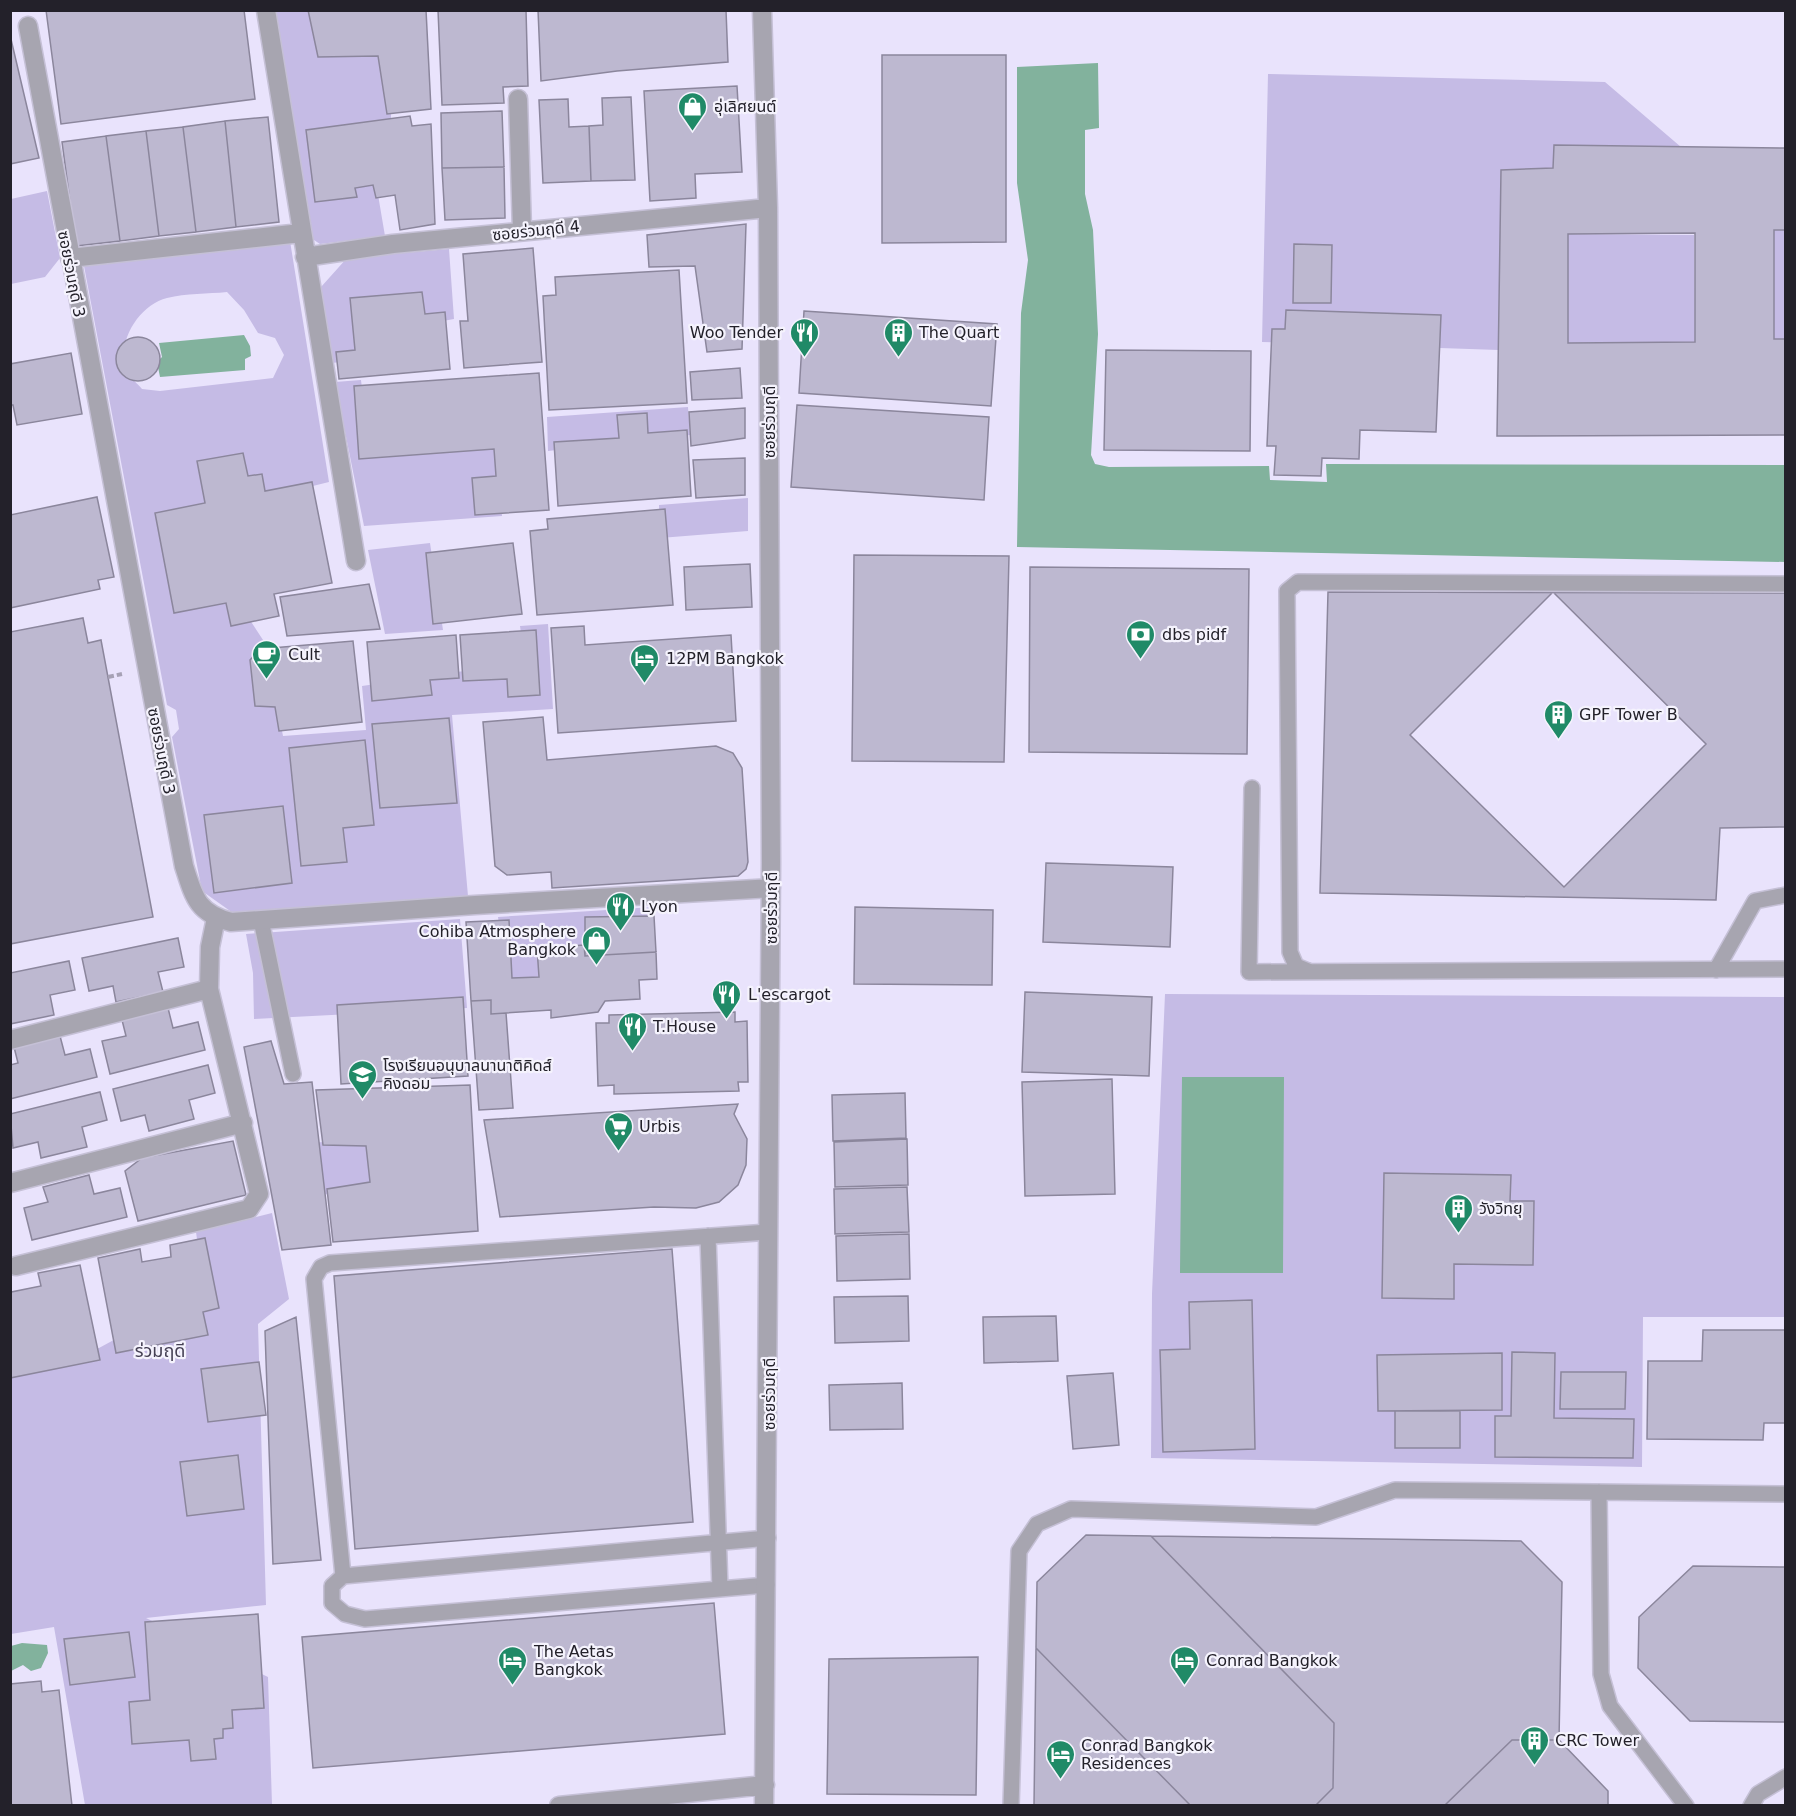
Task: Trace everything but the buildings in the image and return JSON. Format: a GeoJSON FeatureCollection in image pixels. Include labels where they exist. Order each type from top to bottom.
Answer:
{"type":"FeatureCollection","features":[{"type":"Feature","properties":{"kind":"street"},"geometry":{"type":"LineString","coordinates":[[266,10],[357,561]]}},
{"type":"Feature","properties":{"kind":"street","name":"ซอยร่วมฤดี"},"geometry":{"type":"LineString","coordinates":[[762,10],[768,208],[771,888],[768,1538],[764,1806]]}},
{"type":"Feature","properties":{"kind":"street","name":"ซอยร่วมฤดี 3"},"geometry":{"type":"LineString","coordinates":[[28,26],[184,866],[195,898],[205,913],[216,918]]}},
{"type":"Feature","properties":{"kind":"street"},"geometry":{"type":"LineString","coordinates":[[518,99],[522,231]]}},
{"type":"Feature","properties":{"kind":"street","name":"ซอยร่วมฤดี 4"},"geometry":{"type":"LineString","coordinates":[[305,257],[383,245],[768,208]]}},
{"type":"Feature","properties":{"kind":"street"},"geometry":{"type":"LineString","coordinates":[[70,258],[301,232]]}},
{"type":"Feature","properties":{"kind":"street"},"geometry":{"type":"LineString","coordinates":[[16,1266],[249,1209],[259,1194],[209,989],[210,947],[216,918],[231,922],[771,888]]}},
{"type":"Feature","properties":{"kind":"street"},"geometry":{"type":"LineString","coordinates":[[10,1040],[209,989]]}},
{"type":"Feature","properties":{"kind":"street"},"geometry":{"type":"LineString","coordinates":[[10,1183],[243,1123]]}},
{"type":"Feature","properties":{"kind":"street"},"geometry":{"type":"LineString","coordinates":[[559,1806],[765,1785]]}},
{"type":"Feature","properties":{"kind":"lane"},"geometry":{"type":"LineString","coordinates":[[1308,971],[1296,966],[1290,952],[1287,591],[1290,586],[1298,582],[1785,584]]}},
{"type":"Feature","properties":{"kind":"lane"},"geometry":{"type":"LineString","coordinates":[[1251,788],[1249,972],[1785,969]]}},
{"type":"Feature","properties":{"kind":"lane"},"geometry":{"type":"LineString","coordinates":[[1716,970],[1755,901],[1785,894]]}},
{"type":"Feature","properties":{"kind":"lane"},"geometry":{"type":"LineString","coordinates":[[261,920],[293,1074]]}},
{"type":"Feature","properties":{"kind":"lane"},"geometry":{"type":"LineString","coordinates":[[343,1576],[314,1279],[321,1267],[330,1263],[431,1254],[770,1232]]}},
{"type":"Feature","properties":{"kind":"lane"},"geometry":{"type":"LineString","coordinates":[[708,1236],[720,1589]]}},
{"type":"Feature","properties":{"kind":"lane"},"geometry":{"type":"LineString","coordinates":[[1011,1806],[1019,1551],[1037,1524],[1071,1509],[1316,1517],[1395,1490],[1785,1494]]}},
{"type":"Feature","properties":{"kind":"lane"},"geometry":{"type":"LineString","coordinates":[[1599,1492],[1601,1674],[1610,1706],[1686,1806]]}},
{"type":"Feature","properties":{"kind":"lane"},"geometry":{"type":"LineString","coordinates":[[767,1585],[365,1619],[345,1614],[332,1603],[332,1586],[343,1576],[768,1538]]}},
{"type":"Feature","properties":{"kind":"lane"},"geometry":{"type":"LineString","coordinates":[[1751,1806],[1758,1794],[1785,1777]]}},
{"type":"Feature","properties":{"kind":"shaded area"},"geometry":{"type":"Polygon","coordinates":[[[276,11],[342,11],[391,50],[391,129],[375,177],[385,236],[320,244],[311,238],[276,11]]]}},
{"type":"Feature","properties":{"kind":"shaded area"},"geometry":{"type":"Polygon","coordinates":[[[1098,63],[1099,128],[1085,130],[1085,194],[1093,230],[1098,334],[1091,455],[1095,464],[1109,467],[1269,466],[1270,480],[1327,482],[1326,464],[1785,465],[1785,562],[1017,547],[1021,313],[1028,260],[1017,183],[1017,67],[1098,63]]]}},
{"type":"Feature","properties":{"kind":"shaded area"},"geometry":{"type":"Polygon","coordinates":[[[1268,74],[1605,82],[1681,147],[1554,145],[1553,168],[1501,170],[1499,350],[1262,342],[1268,74]]]}},
{"type":"Feature","properties":{"kind":"shaded area"},"geometry":{"type":"Polygon","coordinates":[[[47,191],[60,258],[45,277],[11,284],[11,199],[47,191]]]}},
{"type":"Feature","properties":{"kind":"shaded area"},"geometry":{"type":"Polygon","coordinates":[[[1774,230],[1785,230],[1785,339],[1774,339],[1774,230]]]}},
{"type":"Feature","properties":{"kind":"shaded area"},"geometry":{"type":"Polygon","coordinates":[[[1568,234],[1694,235],[1695,342],[1568,343],[1568,234]]]}},
{"type":"Feature","properties":{"kind":"shaded area"},"geometry":{"type":"Polygon","coordinates":[[[290,241],[329,482],[183,518],[265,643],[283,736],[366,730],[362,686],[525,662],[520,626],[548,624],[553,709],[452,715],[468,896],[233,913],[202,891],[172,737],[179,729],[176,710],[167,705],[84,266],[290,241]],[[227,292],[182,295],[157,302],[139,317],[127,337],[124,360],[128,374],[142,389],[160,391],[273,378],[284,355],[275,338],[258,333],[244,310],[227,292]]]}},
{"type":"Feature","properties":{"kind":"shaded area"},"geometry":{"type":"Polygon","coordinates":[[[449,249],[454,319],[359,336],[357,360],[332,363],[321,287],[347,258],[449,249]]]}},
{"type":"Feature","properties":{"kind":"shaded area"},"geometry":{"type":"Polygon","coordinates":[[[244,335],[250,346],[251,356],[245,359],[245,370],[160,377],[157,362],[162,357],[159,343],[244,335]]]}},
{"type":"Feature","properties":{"kind":"shaded area"},"geometry":{"type":"Polygon","coordinates":[[[361,380],[369,448],[496,442],[502,516],[364,526],[335,382],[361,380]]]}},
{"type":"Feature","properties":{"kind":"shaded area"},"geometry":{"type":"Polygon","coordinates":[[[688,407],[690,435],[548,451],[547,417],[688,407]]]}},
{"type":"Feature","properties":{"kind":"shaded area"},"geometry":{"type":"Polygon","coordinates":[[[748,498],[748,531],[660,538],[659,505],[748,498]]]}},
{"type":"Feature","properties":{"kind":"shaded area"},"geometry":{"type":"Polygon","coordinates":[[[430,543],[443,630],[385,634],[368,550],[430,543]]]}},
{"type":"Feature","properties":{"kind":"shaded area"},"geometry":{"type":"Polygon","coordinates":[[[654,907],[649,958],[507,984],[498,917],[654,907]]]}},
{"type":"Feature","properties":{"kind":"shaded area"},"geometry":{"type":"Polygon","coordinates":[[[460,919],[467,1008],[254,1019],[253,973],[246,934],[460,919]]]}},
{"type":"Feature","properties":{"kind":"shaded area"},"geometry":{"type":"Polygon","coordinates":[[[1165,994],[1785,997],[1785,1317],[1643,1317],[1642,1467],[1151,1458],[1152,1294],[1165,994]]]}},
{"type":"Feature","properties":{"kind":"shaded area"},"geometry":{"type":"Polygon","coordinates":[[[1182,1077],[1284,1077],[1283,1273],[1180,1273],[1182,1077]]]}},
{"type":"Feature","properties":{"kind":"shaded area"},"geometry":{"type":"Polygon","coordinates":[[[376,1137],[381,1189],[318,1195],[313,1143],[376,1137]]]}},
{"type":"Feature","properties":{"kind":"shaded area"},"geometry":{"type":"Polygon","coordinates":[[[272,1213],[289,1299],[258,1324],[266,1605],[146,1618],[268,1677],[272,1805],[85,1805],[54,1627],[11,1634],[11,1353],[99,1348],[204,1291],[196,1232],[272,1213]]]}},
{"type":"Feature","properties":{"kind":"shaded area"},"geometry":{"type":"Polygon","coordinates":[[[22,1643],[47,1645],[48,1653],[41,1668],[31,1671],[23,1665],[11,1671],[11,1646],[22,1643]]]}},
{"type":"Feature","properties":{"kind":"place","name":"อุ่เลิศยนต์"},"geometry":{"type":"Point","coordinates":[693,132]}},
{"type":"Feature","properties":{"kind":"place","name":"Woo Tender"},"geometry":{"type":"Point","coordinates":[804,358]}},
{"type":"Feature","properties":{"kind":"place","name":"The Quart"},"geometry":{"type":"Point","coordinates":[898,358]}},
{"type":"Feature","properties":{"kind":"place","name":"dbs pidf"},"geometry":{"type":"Point","coordinates":[1141,660]}},
{"type":"Feature","properties":{"kind":"place","name":"Cult"},"geometry":{"type":"Point","coordinates":[267,680]}},
{"type":"Feature","properties":{"kind":"place","name":"12PM Bangkok"},"geometry":{"type":"Point","coordinates":[645,684]}},
{"type":"Feature","properties":{"kind":"place","name":"GPF Tower B"},"geometry":{"type":"Point","coordinates":[1558,740]}},
{"type":"Feature","properties":{"kind":"place","name":"Lyon"},"geometry":{"type":"Point","coordinates":[620,932]}},
{"type":"Feature","properties":{"kind":"place","name":"Cohiba Atmosphere Bangkok"},"geometry":{"type":"Point","coordinates":[597,966]}},
{"type":"Feature","properties":{"kind":"place","name":"L'escargot"},"geometry":{"type":"Point","coordinates":[727,1020]}},
{"type":"Feature","properties":{"kind":"place","name":"T.House"},"geometry":{"type":"Point","coordinates":[632,1052]}},
{"type":"Feature","properties":{"kind":"place","name":"โรงเรียนอนุบาลนานาติคิดส์ คิงดอม"},"geometry":{"type":"Point","coordinates":[362,1100]}},
{"type":"Feature","properties":{"kind":"place","name":"Urbis"},"geometry":{"type":"Point","coordinates":[618,1152]}},
{"type":"Feature","properties":{"kind":"place","name":"วังวิทยุ"},"geometry":{"type":"Point","coordinates":[1458,1234]}},
{"type":"Feature","properties":{"kind":"place","name":"The Aetas Bangkok"},"geometry":{"type":"Point","coordinates":[513,1686]}},
{"type":"Feature","properties":{"kind":"place","name":"Conrad Bangkok"},"geometry":{"type":"Point","coordinates":[1185,1686]}},
{"type":"Feature","properties":{"kind":"place","name":"CRC Tower"},"geometry":{"type":"Point","coordinates":[1534,1766]}},
{"type":"Feature","properties":{"kind":"place","name":"Conrad Bangkok Residences"},"geometry":{"type":"Point","coordinates":[1060,1780]}},
{"type":"Feature","properties":{"kind":"district","name":"ร่วมฤดี"},"geometry":{"type":"Point","coordinates":[160,1351]}}]}
